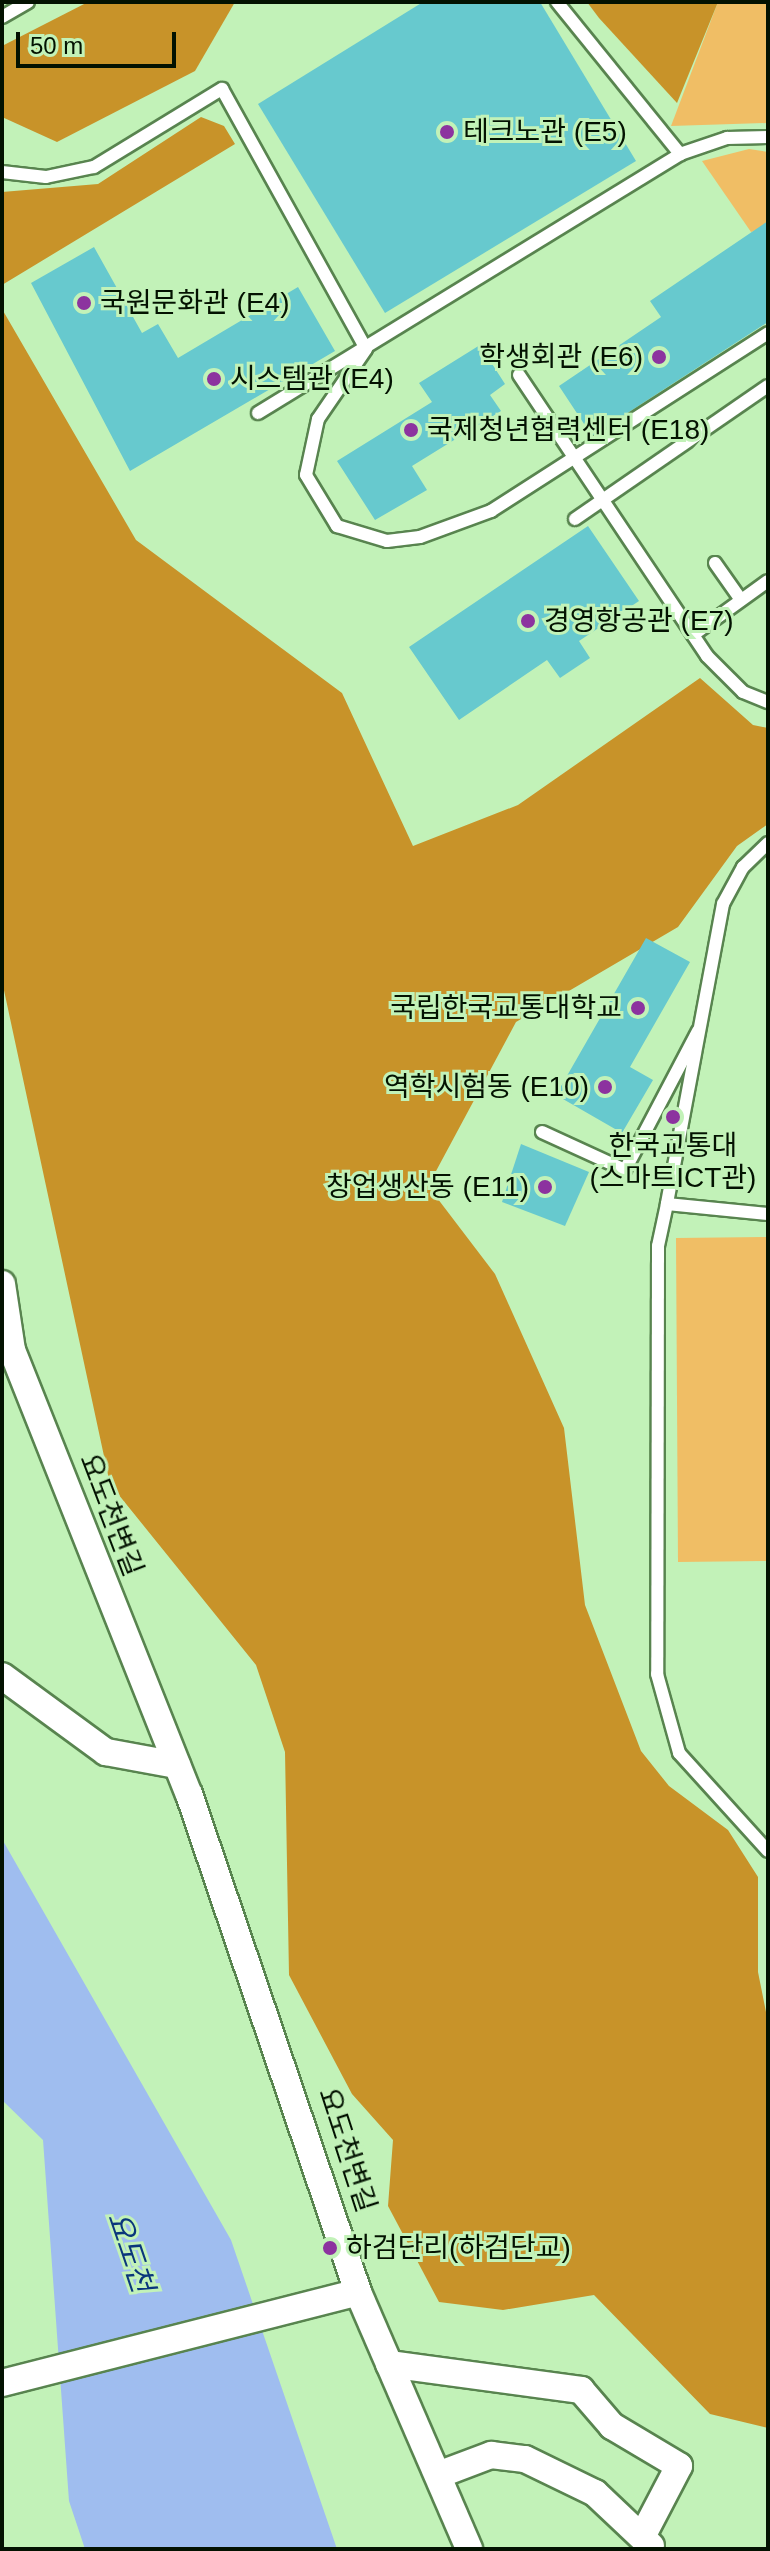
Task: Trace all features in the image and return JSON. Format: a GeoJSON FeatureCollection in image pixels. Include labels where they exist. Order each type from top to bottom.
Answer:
{"type":"FeatureCollection","features":[{"type":"Feature","properties":{"kind":"street","name":"요도천변길"},"geometry":{"type":"LineString","coordinates":[[2,1284],[12,1350],[177,1765],[358,2292],[469,2549]]}},
{"type":"Feature","properties":{"kind":"street"},"geometry":{"type":"LineString","coordinates":[[2,1676],[106,1752],[177,1765]]}},
{"type":"Feature","properties":{"kind":"street"},"geometry":{"type":"LineString","coordinates":[[2,2383],[358,2292]]}},
{"type":"Feature","properties":{"kind":"street"},"geometry":{"type":"LineString","coordinates":[[389,2364],[581,2390],[612,2426],[679,2466],[648,2542],[583,2486],[515,2456],[479,2458],[438,2475]]}},
{"type":"Feature","properties":{"kind":"lane"},"geometry":{"type":"LineString","coordinates":[[2,17],[28,2]]}},
{"type":"Feature","properties":{"kind":"lane"},"geometry":{"type":"LineString","coordinates":[[557,2],[680,154]]}},
{"type":"Feature","properties":{"kind":"lane"},"geometry":{"type":"LineString","coordinates":[[2,172],[46,177],[94,167],[222,89],[366,349]]}},
{"type":"Feature","properties":{"kind":"lane"},"geometry":{"type":"LineString","coordinates":[[258,413],[680,154],[727,138],[768,137]]}},
{"type":"Feature","properties":{"kind":"lane"},"geometry":{"type":"LineString","coordinates":[[366,349],[318,419],[309,446],[306,475],[337,526],[387,541],[420,537],[491,511],[768,333]]}},
{"type":"Feature","properties":{"kind":"lane"},"geometry":{"type":"LineString","coordinates":[[519,375],[718,670],[768,702]]}},
{"type":"Feature","properties":{"kind":"lane"},"geometry":{"type":"LineString","coordinates":[[575,519],[768,386]]}},
{"type":"Feature","properties":{"kind":"lane"},"geometry":{"type":"LineString","coordinates":[[715,563],[741,600]]}},
{"type":"Feature","properties":{"kind":"lane"},"geometry":{"type":"LineString","coordinates":[[693,635],[768,581]]}},
{"type":"Feature","properties":{"kind":"lane"},"geometry":{"type":"LineString","coordinates":[[768,843],[743,867],[723,904],[658,1246],[657,1674],[679,1753],[768,1851]]}},
{"type":"Feature","properties":{"kind":"lane"},"geometry":{"type":"LineString","coordinates":[[542,1132],[625,1170],[703,1021]]}},
{"type":"Feature","properties":{"kind":"lane"},"geometry":{"type":"LineString","coordinates":[[667,1204],[768,1214]]}},
{"type":"Feature","properties":{"kind":"shaded area"},"geometry":{"type":"Polygon","coordinates":[[[88,2],[235,2],[195,71],[57,142],[2,117],[2,46],[88,2]]]}},
{"type":"Feature","properties":{"kind":"shaded area"},"geometry":{"type":"Polygon","coordinates":[[[587,2],[718,2],[677,103],[599,18],[587,2]]]}},
{"type":"Feature","properties":{"kind":"shaded area"},"geometry":{"type":"Polygon","coordinates":[[[718,2],[768,2],[768,123],[671,126],[718,2]]]}},
{"type":"Feature","properties":{"kind":"shaded area"},"geometry":{"type":"Polygon","coordinates":[[[201,117],[224,126],[235,144],[2,285],[2,192],[98,184],[201,117]]]}},
{"type":"Feature","properties":{"kind":"shaded area"},"geometry":{"type":"Polygon","coordinates":[[[749,149],[768,152],[768,227],[751,232],[702,161],[749,149]]]}},
{"type":"Feature","properties":{"kind":"shaded area"},"geometry":{"type":"Polygon","coordinates":[[[2,309],[136,540],[342,693],[413,846],[518,805],[700,678],[753,725],[768,728],[768,824],[737,846],[678,927],[516,1022],[428,1186],[495,1274],[564,1428],[585,1605],[641,1751],[669,1786],[728,1830],[758,1877],[758,1972],[768,2022],[768,2428],[710,2414],[594,2295],[503,2310],[439,2302],[388,2206],[393,2140],[352,2094],[289,1975],[285,1752],[256,1665],[110,1484],[2,981],[2,309]]]}},
{"type":"Feature","properties":{"kind":"shaded area"},"geometry":{"type":"Polygon","coordinates":[[[768,1237],[768,1561],[678,1562],[676,1238],[768,1237]]]}},
{"type":"Feature","properties":{"kind":"water","name":"요도천"},"geometry":{"type":"Polygon","coordinates":[[[2,1839],[231,2240],[337,2549],[85,2549],[69,2501],[43,2140],[2,2100],[2,1839]]]}},
{"type":"Feature","properties":{"kind":"building","name":"테크노관 (E5)"},"geometry":{"type":"Polygon","coordinates":[[[423,2],[540,2],[636,161],[385,313],[258,104],[423,2]]]}},
{"type":"Feature","properties":{"kind":"building","name":"학생회관 (E6)"},"geometry":{"type":"Polygon","coordinates":[[[768,221],[768,322],[592,436],[559,386],[661,317],[650,301],[768,221]]]}},
{"type":"Feature","properties":{"kind":"building","name":"시스템관 (E4)"},"geometry":{"type":"Polygon","coordinates":[[[94,247],[142,333],[158,324],[178,358],[298,287],[335,351],[130,471],[31,283],[94,247]]]}},
{"type":"Feature","properties":{"kind":"building","name":"국제청년협력센터 (E18)"},"geometry":{"type":"Polygon","coordinates":[[[480,345],[505,384],[490,395],[501,411],[412,466],[427,490],[375,520],[337,461],[432,402],[419,383],[480,345]]]}},
{"type":"Feature","properties":{"kind":"building","name":"경영항공관 (E7)"},"geometry":{"type":"Polygon","coordinates":[[[588,526],[639,601],[579,641],[590,658],[560,678],[547,660],[459,720],[409,647],[588,526]]]}},
{"type":"Feature","properties":{"kind":"building"},"geometry":{"type":"Polygon","coordinates":[[[646,938],[690,962],[630,1067],[653,1080],[622,1133],[556,1095],[646,938]]]}},
{"type":"Feature","properties":{"kind":"building","name":"창업생산동 (E11)"},"geometry":{"type":"Polygon","coordinates":[[[521,1144],[589,1172],[565,1226],[502,1202],[521,1144]]]}},
{"type":"Feature","properties":{"kind":"place","name":"테크노관 (E5)"},"geometry":{"type":"Point","coordinates":[447,132]}},
{"type":"Feature","properties":{"kind":"place","name":"국원문화관 (E4)"},"geometry":{"type":"Point","coordinates":[84,303]}},
{"type":"Feature","properties":{"kind":"place","name":"학생회관 (E6)"},"geometry":{"type":"Point","coordinates":[659,357]}},
{"type":"Feature","properties":{"kind":"place","name":"시스템관 (E4)"},"geometry":{"type":"Point","coordinates":[214,379]}},
{"type":"Feature","properties":{"kind":"place","name":"국제청년협력센터 (E18)"},"geometry":{"type":"Point","coordinates":[411,430]}},
{"type":"Feature","properties":{"kind":"place","name":"경영항공관 (E7)"},"geometry":{"type":"Point","coordinates":[528,621]}},
{"type":"Feature","properties":{"kind":"place","name":"국립한국교통대학교"},"geometry":{"type":"Point","coordinates":[638,1008]}},
{"type":"Feature","properties":{"kind":"place","name":"역학시험동 (E10)"},"geometry":{"type":"Point","coordinates":[605,1087]}},
{"type":"Feature","properties":{"kind":"place","name":"한국교통대 (스마트ICT관)"},"geometry":{"type":"Point","coordinates":[673,1117]}},
{"type":"Feature","properties":{"kind":"place","name":"창업생산동 (E11)"},"geometry":{"type":"Point","coordinates":[545,1187]}},
{"type":"Feature","properties":{"kind":"place","name":"하검단리(하검단교)"},"geometry":{"type":"Point","coordinates":[330,2248]}}]}
